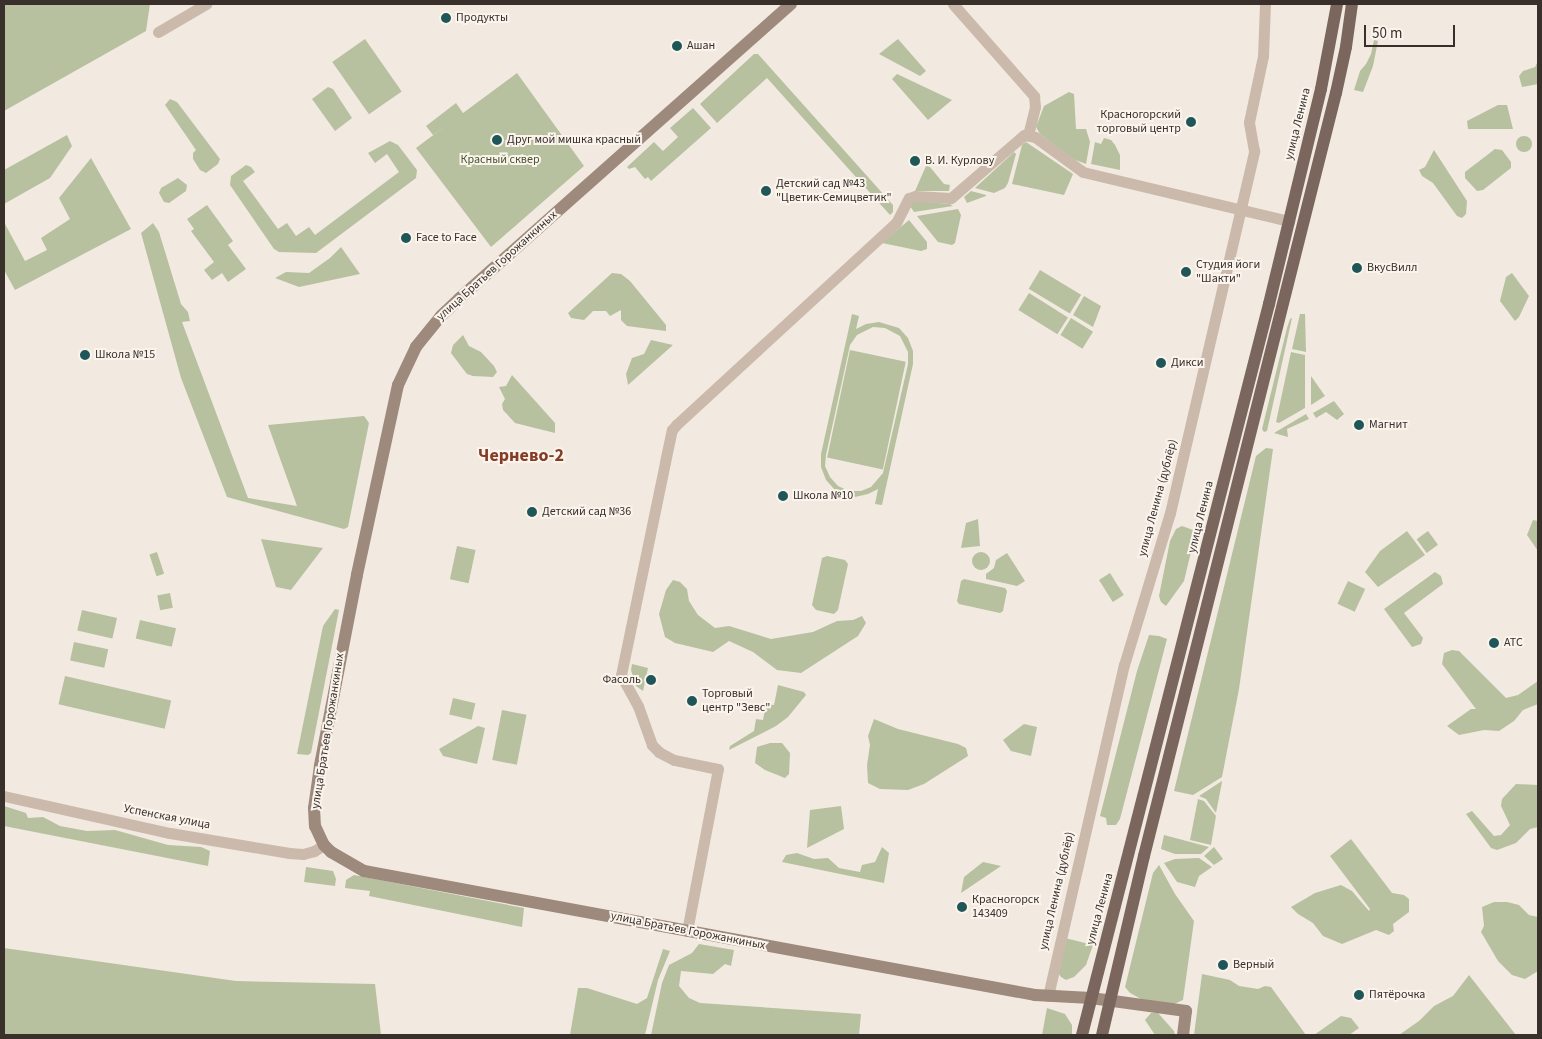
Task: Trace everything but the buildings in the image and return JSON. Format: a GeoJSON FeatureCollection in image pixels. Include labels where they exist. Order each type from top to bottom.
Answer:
{"type":"FeatureCollection","features":[{"type":"Feature","properties":{"kind":"main road","name":"улица Ленина"},"geometry":{"type":"LineString","coordinates":[[1082,1035],[1289,221],[1323,80],[1337,4]]}},
{"type":"Feature","properties":{"kind":"main road"},"geometry":{"type":"LineString","coordinates":[[1102,1035],[1144,856],[1336,93],[1346,47],[1352,4]]}},
{"type":"Feature","properties":{"kind":"street"},"geometry":{"type":"LineString","coordinates":[[158,32],[206,4]]}},
{"type":"Feature","properties":{"kind":"street","name":"улица Братьев Горожанкиных"},"geometry":{"type":"LineString","coordinates":[[790,4],[459,299],[436,321],[416,347],[398,385],[389,422],[322,752],[314,808],[315,826],[324,845],[342,861],[364,871],[931,977],[1048,996],[1091,998],[1186,1011],[1183,1035]]}},
{"type":"Feature","properties":{"kind":"street"},"geometry":{"type":"LineString","coordinates":[[687,931],[718,769],[674,760],[659,752],[652,745],[638,706],[621,675],[672,430],[896,223],[909,198],[915,196],[951,198],[1020,138],[1028,134],[1035,107],[1034,96],[953,4]]}},
{"type":"Feature","properties":{"kind":"street","name":"улица Ленина (дублёр)"},"geometry":{"type":"LineString","coordinates":[[1048,996],[1121,674],[1170,513],[1254,151],[1249,122],[1263,56],[1265,4]]}},
{"type":"Feature","properties":{"kind":"street"},"geometry":{"type":"LineString","coordinates":[[1028,134],[1035,137],[1083,172],[1289,221]]}},
{"type":"Feature","properties":{"kind":"street","name":"Успенская улица"},"geometry":{"type":"LineString","coordinates":[[4,796],[170,833],[290,853],[303,854],[314,852],[324,845]]}},
{"type":"Feature","properties":{"kind":"green space"},"geometry":{"type":"Polygon","coordinates":[[[4,4],[150,4],[146,31],[4,111],[4,4]]]}},
{"type":"Feature","properties":{"kind":"green space"},"geometry":{"type":"Polygon","coordinates":[[[365,39],[402,91],[369,114],[332,62],[365,39]]]}},
{"type":"Feature","properties":{"kind":"green space"},"geometry":{"type":"Polygon","coordinates":[[[898,39],[926,71],[920,76],[879,54],[898,39]]]}},
{"type":"Feature","properties":{"kind":"green space"},"geometry":{"type":"Polygon","coordinates":[[[1374,40],[1378,41],[1373,66],[1363,92],[1354,90],[1360,71],[1371,54],[1374,40]]]}},
{"type":"Feature","properties":{"kind":"green space"},"geometry":{"type":"Polygon","coordinates":[[[754,54],[758,54],[893,205],[893,212],[890,215],[767,78],[717,123],[700,104],[754,54]]]}},
{"type":"Feature","properties":{"kind":"green space"},"geometry":{"type":"Polygon","coordinates":[[[1538,61],[1538,84],[1522,87],[1519,76],[1523,71],[1535,67],[1538,61]]]}},
{"type":"Feature","properties":{"kind":"green space","name":"Красный сквер"},"geometry":{"type":"Polygon","coordinates":[[[517,73],[584,166],[491,247],[416,148],[448,124],[433,135],[426,126],[456,103],[463,113],[517,73]]]}},
{"type":"Feature","properties":{"kind":"green space"},"geometry":{"type":"Polygon","coordinates":[[[897,74],[952,100],[928,120],[892,79],[897,74]]]}},
{"type":"Feature","properties":{"kind":"green space"},"geometry":{"type":"Polygon","coordinates":[[[328,87],[333,89],[352,118],[335,131],[312,99],[328,87]]]}},
{"type":"Feature","properties":{"kind":"green space"},"geometry":{"type":"Polygon","coordinates":[[[1069,92],[1074,94],[1076,129],[1086,129],[1090,142],[1086,164],[1073,159],[1040,134],[1036,127],[1044,106],[1069,92]]]}},
{"type":"Feature","properties":{"kind":"green space"},"geometry":{"type":"Polygon","coordinates":[[[170,99],[177,102],[220,159],[218,164],[206,173],[200,170],[193,159],[193,153],[196,150],[165,105],[170,99]]]}},
{"type":"Feature","properties":{"kind":"green space"},"geometry":{"type":"Polygon","coordinates":[[[1498,105],[1507,105],[1513,129],[1468,129],[1467,121],[1498,105]]]}},
{"type":"Feature","properties":{"kind":"green space"},"geometry":{"type":"Polygon","coordinates":[[[693,108],[711,128],[651,181],[648,177],[645,179],[635,167],[629,169],[627,167],[654,142],[663,151],[678,137],[670,128],[693,108]]]}},
{"type":"Feature","properties":{"kind":"green space"},"geometry":{"type":"Polygon","coordinates":[[[67,135],[72,146],[50,178],[4,204],[4,170],[67,135]]]}},
{"type":"Feature","properties":{"kind":"green space"},"geometry":{"type":"Polygon","coordinates":[[[1524,136],[1532,144],[1524,152],[1516,144],[1524,136]]]}},
{"type":"Feature","properties":{"kind":"green space"},"geometry":{"type":"Polygon","coordinates":[[[1104,138],[1111,140],[1120,155],[1120,170],[1091,164],[1095,142],[1101,144],[1104,138]]]}},
{"type":"Feature","properties":{"kind":"green space"},"geometry":{"type":"Polygon","coordinates":[[[390,141],[398,145],[417,170],[416,178],[316,253],[279,252],[274,249],[230,185],[231,176],[246,165],[251,167],[255,172],[243,181],[278,229],[287,223],[296,236],[309,227],[315,235],[399,172],[387,154],[375,163],[368,153],[390,141]]]}},
{"type":"Feature","properties":{"kind":"green space"},"geometry":{"type":"Polygon","coordinates":[[[1026,142],[1073,174],[1064,195],[1012,184],[1022,145],[1026,142]]]}},
{"type":"Feature","properties":{"kind":"green space"},"geometry":{"type":"Polygon","coordinates":[[[1495,149],[1502,150],[1511,162],[1511,168],[1483,190],[1477,191],[1465,178],[1465,172],[1495,149]]]}},
{"type":"Feature","properties":{"kind":"green space"},"geometry":{"type":"Polygon","coordinates":[[[1434,150],[1467,201],[1466,214],[1462,218],[1457,216],[1433,183],[1422,176],[1419,170],[1425,167],[1434,150]]]}},
{"type":"Feature","properties":{"kind":"green space"},"geometry":{"type":"Polygon","coordinates":[[[1014,152],[1016,154],[1005,188],[994,193],[975,188],[1014,152]]]}},
{"type":"Feature","properties":{"kind":"green space"},"geometry":{"type":"Polygon","coordinates":[[[91,158],[131,229],[15,290],[4,270],[4,222],[25,261],[47,250],[41,238],[70,219],[59,198],[91,158]]]}},
{"type":"Feature","properties":{"kind":"green space"},"geometry":{"type":"Polygon","coordinates":[[[926,166],[930,167],[944,184],[950,185],[949,191],[915,191],[926,166]]]}},
{"type":"Feature","properties":{"kind":"green space"},"geometry":{"type":"Polygon","coordinates":[[[178,178],[187,185],[186,191],[169,203],[164,202],[159,193],[161,188],[178,178]]]}},
{"type":"Feature","properties":{"kind":"green space"},"geometry":{"type":"Polygon","coordinates":[[[971,191],[986,196],[967,203],[964,197],[971,191]]]}},
{"type":"Feature","properties":{"kind":"green space"},"geometry":{"type":"Polygon","coordinates":[[[914,201],[950,204],[953,206],[914,212],[910,206],[914,201]]]}},
{"type":"Feature","properties":{"kind":"green space"},"geometry":{"type":"Polygon","coordinates":[[[207,205],[233,241],[228,245],[246,269],[228,282],[222,273],[212,280],[204,270],[214,262],[191,231],[194,229],[187,219],[207,205]]]}},
{"type":"Feature","properties":{"kind":"green space"},"geometry":{"type":"Polygon","coordinates":[[[958,209],[961,215],[955,243],[952,245],[938,242],[917,216],[958,209]]]}},
{"type":"Feature","properties":{"kind":"green space"},"geometry":{"type":"Polygon","coordinates":[[[909,220],[927,242],[927,249],[921,251],[882,243],[909,220]]]}},
{"type":"Feature","properties":{"kind":"green space"},"geometry":{"type":"Polygon","coordinates":[[[153,223],[159,232],[181,304],[188,312],[190,321],[182,322],[248,498],[297,506],[268,425],[364,416],[369,423],[348,527],[344,529],[227,497],[181,378],[141,233],[153,223]]]}},
{"type":"Feature","properties":{"kind":"green space"},"geometry":{"type":"Polygon","coordinates":[[[341,247],[360,274],[299,287],[275,278],[286,272],[309,273],[330,258],[341,247]]]}},
{"type":"Feature","properties":{"kind":"green space"},"geometry":{"type":"Polygon","coordinates":[[[1040,270],[1081,295],[1070,314],[1029,289],[1040,270]]]}},
{"type":"Feature","properties":{"kind":"green space"},"geometry":{"type":"Polygon","coordinates":[[[612,273],[621,274],[630,281],[666,325],[666,331],[627,326],[621,320],[621,310],[610,316],[606,311],[593,311],[584,320],[571,318],[568,313],[612,273]]]}},
{"type":"Feature","properties":{"kind":"green space"},"geometry":{"type":"Polygon","coordinates":[[[1512,273],[1529,296],[1519,317],[1515,321],[1500,301],[1506,277],[1512,273]]]}},
{"type":"Feature","properties":{"kind":"green space"},"geometry":{"type":"Polygon","coordinates":[[[1029,293],[1068,317],[1057,334],[1018,310],[1029,293]]]}},
{"type":"Feature","properties":{"kind":"green space"},"geometry":{"type":"Polygon","coordinates":[[[1084,296],[1101,306],[1093,327],[1073,315],[1084,296]]]}},
{"type":"Feature","properties":{"kind":"green space"},"geometry":{"type":"Polygon","coordinates":[[[852,314],[859,316],[856,329],[866,324],[879,322],[899,328],[908,338],[913,351],[913,364],[882,505],[875,504],[878,489],[855,497],[835,490],[826,480],[821,467],[821,454],[852,314]],[[873,327],[857,335],[850,345],[825,466],[830,477],[838,486],[849,491],[861,491],[871,487],[883,473],[908,364],[908,352],[900,336],[885,328],[873,327]]]}},
{"type":"Feature","properties":{"kind":"green space"},"geometry":{"type":"Polygon","coordinates":[[[1300,314],[1305,314],[1306,352],[1292,349],[1300,314]]]}},
{"type":"Feature","properties":{"kind":"green space"},"geometry":{"type":"Polygon","coordinates":[[[1071,318],[1093,332],[1082,349],[1060,335],[1071,318]]]}},
{"type":"Feature","properties":{"kind":"green space"},"geometry":{"type":"Polygon","coordinates":[[[1292,318],[1267,431],[1264,432],[1262,429],[1287,328],[1292,318]]]}},
{"type":"Feature","properties":{"kind":"green space"},"geometry":{"type":"Polygon","coordinates":[[[463,335],[469,346],[481,352],[494,366],[497,372],[493,377],[467,374],[451,353],[453,345],[463,335]]]}},
{"type":"Feature","properties":{"kind":"green space"},"geometry":{"type":"Polygon","coordinates":[[[651,340],[673,345],[628,385],[626,374],[632,358],[644,354],[651,340]]]}},
{"type":"Feature","properties":{"kind":"green space"},"geometry":{"type":"Polygon","coordinates":[[[850,350],[906,362],[883,469],[827,458],[850,350]]]}},
{"type":"Feature","properties":{"kind":"green space"},"geometry":{"type":"Polygon","coordinates":[[[1291,352],[1305,355],[1305,408],[1279,423],[1276,422],[1291,352]]]}},
{"type":"Feature","properties":{"kind":"green space"},"geometry":{"type":"Polygon","coordinates":[[[512,375],[555,423],[555,433],[515,423],[503,410],[502,404],[505,399],[499,387],[506,386],[512,375]]]}},
{"type":"Feature","properties":{"kind":"green space"},"geometry":{"type":"Polygon","coordinates":[[[1311,376],[1325,396],[1311,405],[1311,376]]]}},
{"type":"Feature","properties":{"kind":"green space"},"geometry":{"type":"Polygon","coordinates":[[[1334,401],[1344,414],[1337,420],[1326,412],[1316,418],[1313,413],[1334,401]]]}},
{"type":"Feature","properties":{"kind":"green space"},"geometry":{"type":"Polygon","coordinates":[[[1306,414],[1309,419],[1287,429],[1288,437],[1274,433],[1306,414]]]}},
{"type":"Feature","properties":{"kind":"green space"},"geometry":{"type":"Polygon","coordinates":[[[1266,448],[1273,449],[1239,689],[1222,777],[1193,795],[1174,791],[1256,456],[1266,448]]]}},
{"type":"Feature","properties":{"kind":"green space"},"geometry":{"type":"Polygon","coordinates":[[[978,519],[980,546],[961,548],[966,523],[978,519]]]}},
{"type":"Feature","properties":{"kind":"green space"},"geometry":{"type":"Polygon","coordinates":[[[1533,520],[1538,521],[1538,551],[1527,535],[1533,520]]]}},
{"type":"Feature","properties":{"kind":"green space"},"geometry":{"type":"Polygon","coordinates":[[[1182,526],[1196,531],[1184,581],[1166,606],[1161,602],[1159,596],[1170,541],[1176,529],[1182,526]]]}},
{"type":"Feature","properties":{"kind":"green space"},"geometry":{"type":"Polygon","coordinates":[[[1407,531],[1425,555],[1378,587],[1365,572],[1380,551],[1407,531]]]}},
{"type":"Feature","properties":{"kind":"green space"},"geometry":{"type":"Polygon","coordinates":[[[1428,531],[1438,545],[1427,553],[1417,539],[1428,531]]]}},
{"type":"Feature","properties":{"kind":"green space"},"geometry":{"type":"Polygon","coordinates":[[[261,539],[323,548],[291,590],[276,587],[261,539]]]}},
{"type":"Feature","properties":{"kind":"green space"},"geometry":{"type":"Polygon","coordinates":[[[457,546],[476,550],[469,583],[450,579],[457,546]]]}},
{"type":"Feature","properties":{"kind":"green space"},"geometry":{"type":"Polygon","coordinates":[[[157,552],[164,574],[156,576],[149,554],[157,552]]]}},
{"type":"Feature","properties":{"kind":"green space"},"geometry":{"type":"Polygon","coordinates":[[[981,552],[987,555],[990,561],[987,567],[981,570],[975,567],[972,561],[975,555],[981,552]]]}},
{"type":"Feature","properties":{"kind":"green space"},"geometry":{"type":"Polygon","coordinates":[[[1007,553],[1025,581],[1017,586],[986,579],[986,574],[994,568],[996,560],[1007,553]]]}},
{"type":"Feature","properties":{"kind":"green space"},"geometry":{"type":"Polygon","coordinates":[[[827,556],[845,560],[848,564],[838,610],[834,614],[816,610],[812,605],[822,558],[827,556]]]}},
{"type":"Feature","properties":{"kind":"green space"},"geometry":{"type":"Polygon","coordinates":[[[1435,572],[1441,576],[1443,584],[1404,613],[1423,638],[1421,644],[1412,647],[1384,609],[1435,572]]]}},
{"type":"Feature","properties":{"kind":"green space"},"geometry":{"type":"Polygon","coordinates":[[[1110,573],[1124,595],[1113,602],[1099,580],[1110,573]]]}},
{"type":"Feature","properties":{"kind":"green space"},"geometry":{"type":"Polygon","coordinates":[[[964,579],[1005,588],[1007,591],[1003,611],[1000,613],[959,604],[957,601],[961,581],[964,579]]]}},
{"type":"Feature","properties":{"kind":"green space"},"geometry":{"type":"Polygon","coordinates":[[[673,580],[680,582],[687,589],[689,601],[698,615],[715,628],[729,626],[771,639],[813,632],[837,621],[853,620],[862,616],[866,623],[858,636],[801,673],[777,670],[753,652],[729,641],[713,652],[675,643],[665,637],[659,614],[666,590],[673,580]]]}},
{"type":"Feature","properties":{"kind":"green space"},"geometry":{"type":"Polygon","coordinates":[[[1348,581],[1365,589],[1355,612],[1337,604],[1348,581]]]}},
{"type":"Feature","properties":{"kind":"green space"},"geometry":{"type":"Polygon","coordinates":[[[170,593],[173,608],[160,610],[157,595],[170,593]]]}},
{"type":"Feature","properties":{"kind":"green space"},"geometry":{"type":"Polygon","coordinates":[[[335,609],[339,610],[311,753],[308,755],[297,754],[323,626],[335,609]]]}},
{"type":"Feature","properties":{"kind":"green space"},"geometry":{"type":"Polygon","coordinates":[[[82,610],[117,618],[112,639],[77,630],[82,610]]]}},
{"type":"Feature","properties":{"kind":"green space"},"geometry":{"type":"Polygon","coordinates":[[[140,620],[176,628],[172,647],[136,639],[140,620]]]}},
{"type":"Feature","properties":{"kind":"green space"},"geometry":{"type":"Polygon","coordinates":[[[1149,635],[1167,639],[1120,819],[1116,825],[1107,825],[1106,818],[1100,816],[1137,671],[1149,635]]]}},
{"type":"Feature","properties":{"kind":"green space"},"geometry":{"type":"Polygon","coordinates":[[[74,642],[108,649],[104,668],[70,661],[74,642]]]}},
{"type":"Feature","properties":{"kind":"green space"},"geometry":{"type":"Polygon","coordinates":[[[1452,650],[1459,651],[1506,698],[1518,695],[1538,681],[1538,704],[1523,710],[1514,721],[1499,731],[1484,730],[1459,735],[1447,726],[1471,709],[1476,709],[1442,664],[1444,653],[1452,650]]]}},
{"type":"Feature","properties":{"kind":"green space"},"geometry":{"type":"Polygon","coordinates":[[[632,664],[648,668],[643,691],[636,686],[631,670],[632,664]]]}},
{"type":"Feature","properties":{"kind":"green space"},"geometry":{"type":"Polygon","coordinates":[[[65,676],[171,701],[165,729],[58,704],[65,676]]]}},
{"type":"Feature","properties":{"kind":"green space"},"geometry":{"type":"Polygon","coordinates":[[[778,685],[804,692],[806,695],[788,717],[776,726],[729,750],[730,746],[754,731],[756,719],[763,720],[766,704],[774,705],[778,685]]]}},
{"type":"Feature","properties":{"kind":"green space"},"geometry":{"type":"Polygon","coordinates":[[[453,698],[475,703],[472,720],[449,715],[453,698]]]}},
{"type":"Feature","properties":{"kind":"green space"},"geometry":{"type":"Polygon","coordinates":[[[502,710],[527,715],[517,765],[492,760],[502,710]]]}},
{"type":"Feature","properties":{"kind":"green space"},"geometry":{"type":"Polygon","coordinates":[[[874,719],[898,729],[958,744],[966,748],[968,756],[924,784],[908,790],[880,789],[868,783],[867,765],[870,745],[868,736],[874,719]]]}},
{"type":"Feature","properties":{"kind":"green space"},"geometry":{"type":"Polygon","coordinates":[[[1024,724],[1037,727],[1031,756],[1011,751],[1003,740],[1024,724]]]}},
{"type":"Feature","properties":{"kind":"green space"},"geometry":{"type":"Polygon","coordinates":[[[478,726],[485,728],[477,764],[443,756],[439,749],[478,726]]]}},
{"type":"Feature","properties":{"kind":"green space"},"geometry":{"type":"Polygon","coordinates":[[[770,743],[782,743],[790,753],[789,774],[785,778],[765,770],[755,763],[757,747],[770,743]]]}},
{"type":"Feature","properties":{"kind":"green space"},"geometry":{"type":"Polygon","coordinates":[[[1222,781],[1216,813],[1206,799],[1199,796],[1222,781]]]}},
{"type":"Feature","properties":{"kind":"green space"},"geometry":{"type":"Polygon","coordinates":[[[1516,784],[1538,785],[1538,827],[1530,829],[1516,843],[1497,850],[1491,848],[1466,814],[1472,811],[1494,836],[1501,835],[1510,825],[1501,806],[1502,799],[1516,784]]]}},
{"type":"Feature","properties":{"kind":"green space"},"geometry":{"type":"Polygon","coordinates":[[[1198,799],[1204,801],[1216,816],[1211,845],[1190,840],[1198,799]]]}},
{"type":"Feature","properties":{"kind":"green space"},"geometry":{"type":"Polygon","coordinates":[[[4,806],[26,813],[28,818],[43,817],[60,826],[87,831],[115,830],[168,845],[201,847],[210,851],[208,866],[4,826],[4,806]]]}},
{"type":"Feature","properties":{"kind":"green space"},"geometry":{"type":"Polygon","coordinates":[[[841,806],[844,829],[807,848],[810,810],[841,806]]]}},
{"type":"Feature","properties":{"kind":"green space"},"geometry":{"type":"Polygon","coordinates":[[[1164,835],[1209,847],[1201,854],[1175,854],[1161,849],[1164,835]]]}},
{"type":"Feature","properties":{"kind":"green space"},"geometry":{"type":"Polygon","coordinates":[[[1351,839],[1392,893],[1404,895],[1409,899],[1409,912],[1393,924],[1394,931],[1389,935],[1376,930],[1342,944],[1323,936],[1313,923],[1298,914],[1291,907],[1315,893],[1341,885],[1352,891],[1369,911],[1370,909],[1330,856],[1351,839]]]}},
{"type":"Feature","properties":{"kind":"green space"},"geometry":{"type":"Polygon","coordinates":[[[882,847],[889,853],[884,883],[782,862],[786,855],[797,853],[814,859],[828,858],[839,868],[860,872],[862,865],[875,862],[882,847]]]}},
{"type":"Feature","properties":{"kind":"green space"},"geometry":{"type":"Polygon","coordinates":[[[1214,847],[1223,859],[1214,865],[1204,856],[1214,847]]]}},
{"type":"Feature","properties":{"kind":"green space"},"geometry":{"type":"Polygon","coordinates":[[[1199,858],[1212,867],[1199,876],[1195,887],[1177,882],[1164,863],[1175,859],[1199,858]]]}},
{"type":"Feature","properties":{"kind":"green space"},"geometry":{"type":"Polygon","coordinates":[[[983,862],[1001,866],[961,893],[964,877],[983,862]]]}},
{"type":"Feature","properties":{"kind":"green space"},"geometry":{"type":"Polygon","coordinates":[[[1159,865],[1175,894],[1194,921],[1183,1000],[1172,1005],[1141,999],[1130,993],[1125,987],[1153,873],[1159,865]]]}},
{"type":"Feature","properties":{"kind":"green space"},"geometry":{"type":"Polygon","coordinates":[[[306,867],[333,871],[336,879],[335,886],[304,882],[306,867]]]}},
{"type":"Feature","properties":{"kind":"green space"},"geometry":{"type":"Polygon","coordinates":[[[354,875],[524,908],[522,927],[369,896],[370,891],[345,888],[346,880],[354,875]]]}},
{"type":"Feature","properties":{"kind":"green space"},"geometry":{"type":"Polygon","coordinates":[[[1494,902],[1507,902],[1519,905],[1529,915],[1538,917],[1538,971],[1525,979],[1512,975],[1498,961],[1481,932],[1484,926],[1482,907],[1494,902]]]}},
{"type":"Feature","properties":{"kind":"green space"},"geometry":{"type":"Polygon","coordinates":[[[1065,938],[1093,945],[1086,965],[1074,977],[1066,980],[1058,973],[1065,938]]]}},
{"type":"Feature","properties":{"kind":"green space"},"geometry":{"type":"Polygon","coordinates":[[[699,944],[734,950],[731,966],[725,964],[713,974],[681,971],[679,986],[689,998],[700,1003],[861,1014],[859,1035],[651,1035],[662,983],[669,965],[692,953],[699,944]]]}},
{"type":"Feature","properties":{"kind":"green space"},"geometry":{"type":"Polygon","coordinates":[[[4,948],[236,981],[375,984],[381,1035],[4,1035],[4,948]]]}},
{"type":"Feature","properties":{"kind":"green space"},"geometry":{"type":"Polygon","coordinates":[[[663,949],[670,951],[658,980],[645,1035],[570,1035],[578,988],[587,988],[637,1004],[647,998],[663,949]]]}},
{"type":"Feature","properties":{"kind":"green space"},"geometry":{"type":"Polygon","coordinates":[[[1202,974],[1230,980],[1239,986],[1258,989],[1265,986],[1271,987],[1306,1035],[1194,1035],[1202,974]]]}},
{"type":"Feature","properties":{"kind":"green space"},"geometry":{"type":"Polygon","coordinates":[[[1469,975],[1516,1035],[1399,1035],[1419,1021],[1434,1006],[1453,996],[1469,975]]]}},
{"type":"Feature","properties":{"kind":"green space"},"geometry":{"type":"Polygon","coordinates":[[[1047,1008],[1065,1014],[1072,1025],[1072,1035],[1042,1035],[1047,1008]]]}},
{"type":"Feature","properties":{"kind":"green space"},"geometry":{"type":"Polygon","coordinates":[[[1151,1013],[1158,1013],[1174,1031],[1175,1035],[1155,1035],[1145,1020],[1151,1013]]]}},
{"type":"Feature","properties":{"kind":"green space"},"geometry":{"type":"Polygon","coordinates":[[[1341,1016],[1351,1018],[1359,1028],[1349,1035],[1314,1035],[1341,1016]]]}},
{"type":"Feature","properties":{"kind":"place","name":"Продукты"},"geometry":{"type":"Point","coordinates":[446,18]}},
{"type":"Feature","properties":{"kind":"place","name":"Ашан"},"geometry":{"type":"Point","coordinates":[677,46]}},
{"type":"Feature","properties":{"kind":"place","name":"Красногорский торговый центр"},"geometry":{"type":"Point","coordinates":[1191,122]}},
{"type":"Feature","properties":{"kind":"place","name":"Друг мой мишка красный"},"geometry":{"type":"Point","coordinates":[497,140]}},
{"type":"Feature","properties":{"kind":"place","name":"В. И. Курлову"},"geometry":{"type":"Point","coordinates":[915,161]}},
{"type":"Feature","properties":{"kind":"place","name":"Детский сад №43 \"Цветик-Семицветик\""},"geometry":{"type":"Point","coordinates":[766,191]}},
{"type":"Feature","properties":{"kind":"place","name":"Face to Face"},"geometry":{"type":"Point","coordinates":[406,238]}},
{"type":"Feature","properties":{"kind":"place","name":"ВкусВилл"},"geometry":{"type":"Point","coordinates":[1357,268]}},
{"type":"Feature","properties":{"kind":"place","name":"Студия йоги \"Шакти\""},"geometry":{"type":"Point","coordinates":[1186,272]}},
{"type":"Feature","properties":{"kind":"place","name":"Школа №15"},"geometry":{"type":"Point","coordinates":[85,355]}},
{"type":"Feature","properties":{"kind":"place","name":"Дикси"},"geometry":{"type":"Point","coordinates":[1161,363]}},
{"type":"Feature","properties":{"kind":"place","name":"Магнит"},"geometry":{"type":"Point","coordinates":[1359,425]}},
{"type":"Feature","properties":{"kind":"place","name":"Школа №10"},"geometry":{"type":"Point","coordinates":[783,496]}},
{"type":"Feature","properties":{"kind":"place","name":"Детский сад №36"},"geometry":{"type":"Point","coordinates":[532,512]}},
{"type":"Feature","properties":{"kind":"place","name":"АТС"},"geometry":{"type":"Point","coordinates":[1494,643]}},
{"type":"Feature","properties":{"kind":"place","name":"Фасоль"},"geometry":{"type":"Point","coordinates":[651,680]}},
{"type":"Feature","properties":{"kind":"place","name":"Торговый центр \"Зевс\""},"geometry":{"type":"Point","coordinates":[692,701]}},
{"type":"Feature","properties":{"kind":"place","name":"Красногорск 143409"},"geometry":{"type":"Point","coordinates":[962,907]}},
{"type":"Feature","properties":{"kind":"place","name":"Верный"},"geometry":{"type":"Point","coordinates":[1223,965]}},
{"type":"Feature","properties":{"kind":"place","name":"Пятёрочка"},"geometry":{"type":"Point","coordinates":[1359,995]}},
{"type":"Feature","properties":{"kind":"district","name":"Чернево-2"},"geometry":{"type":"Point","coordinates":[521,456]}}]}
